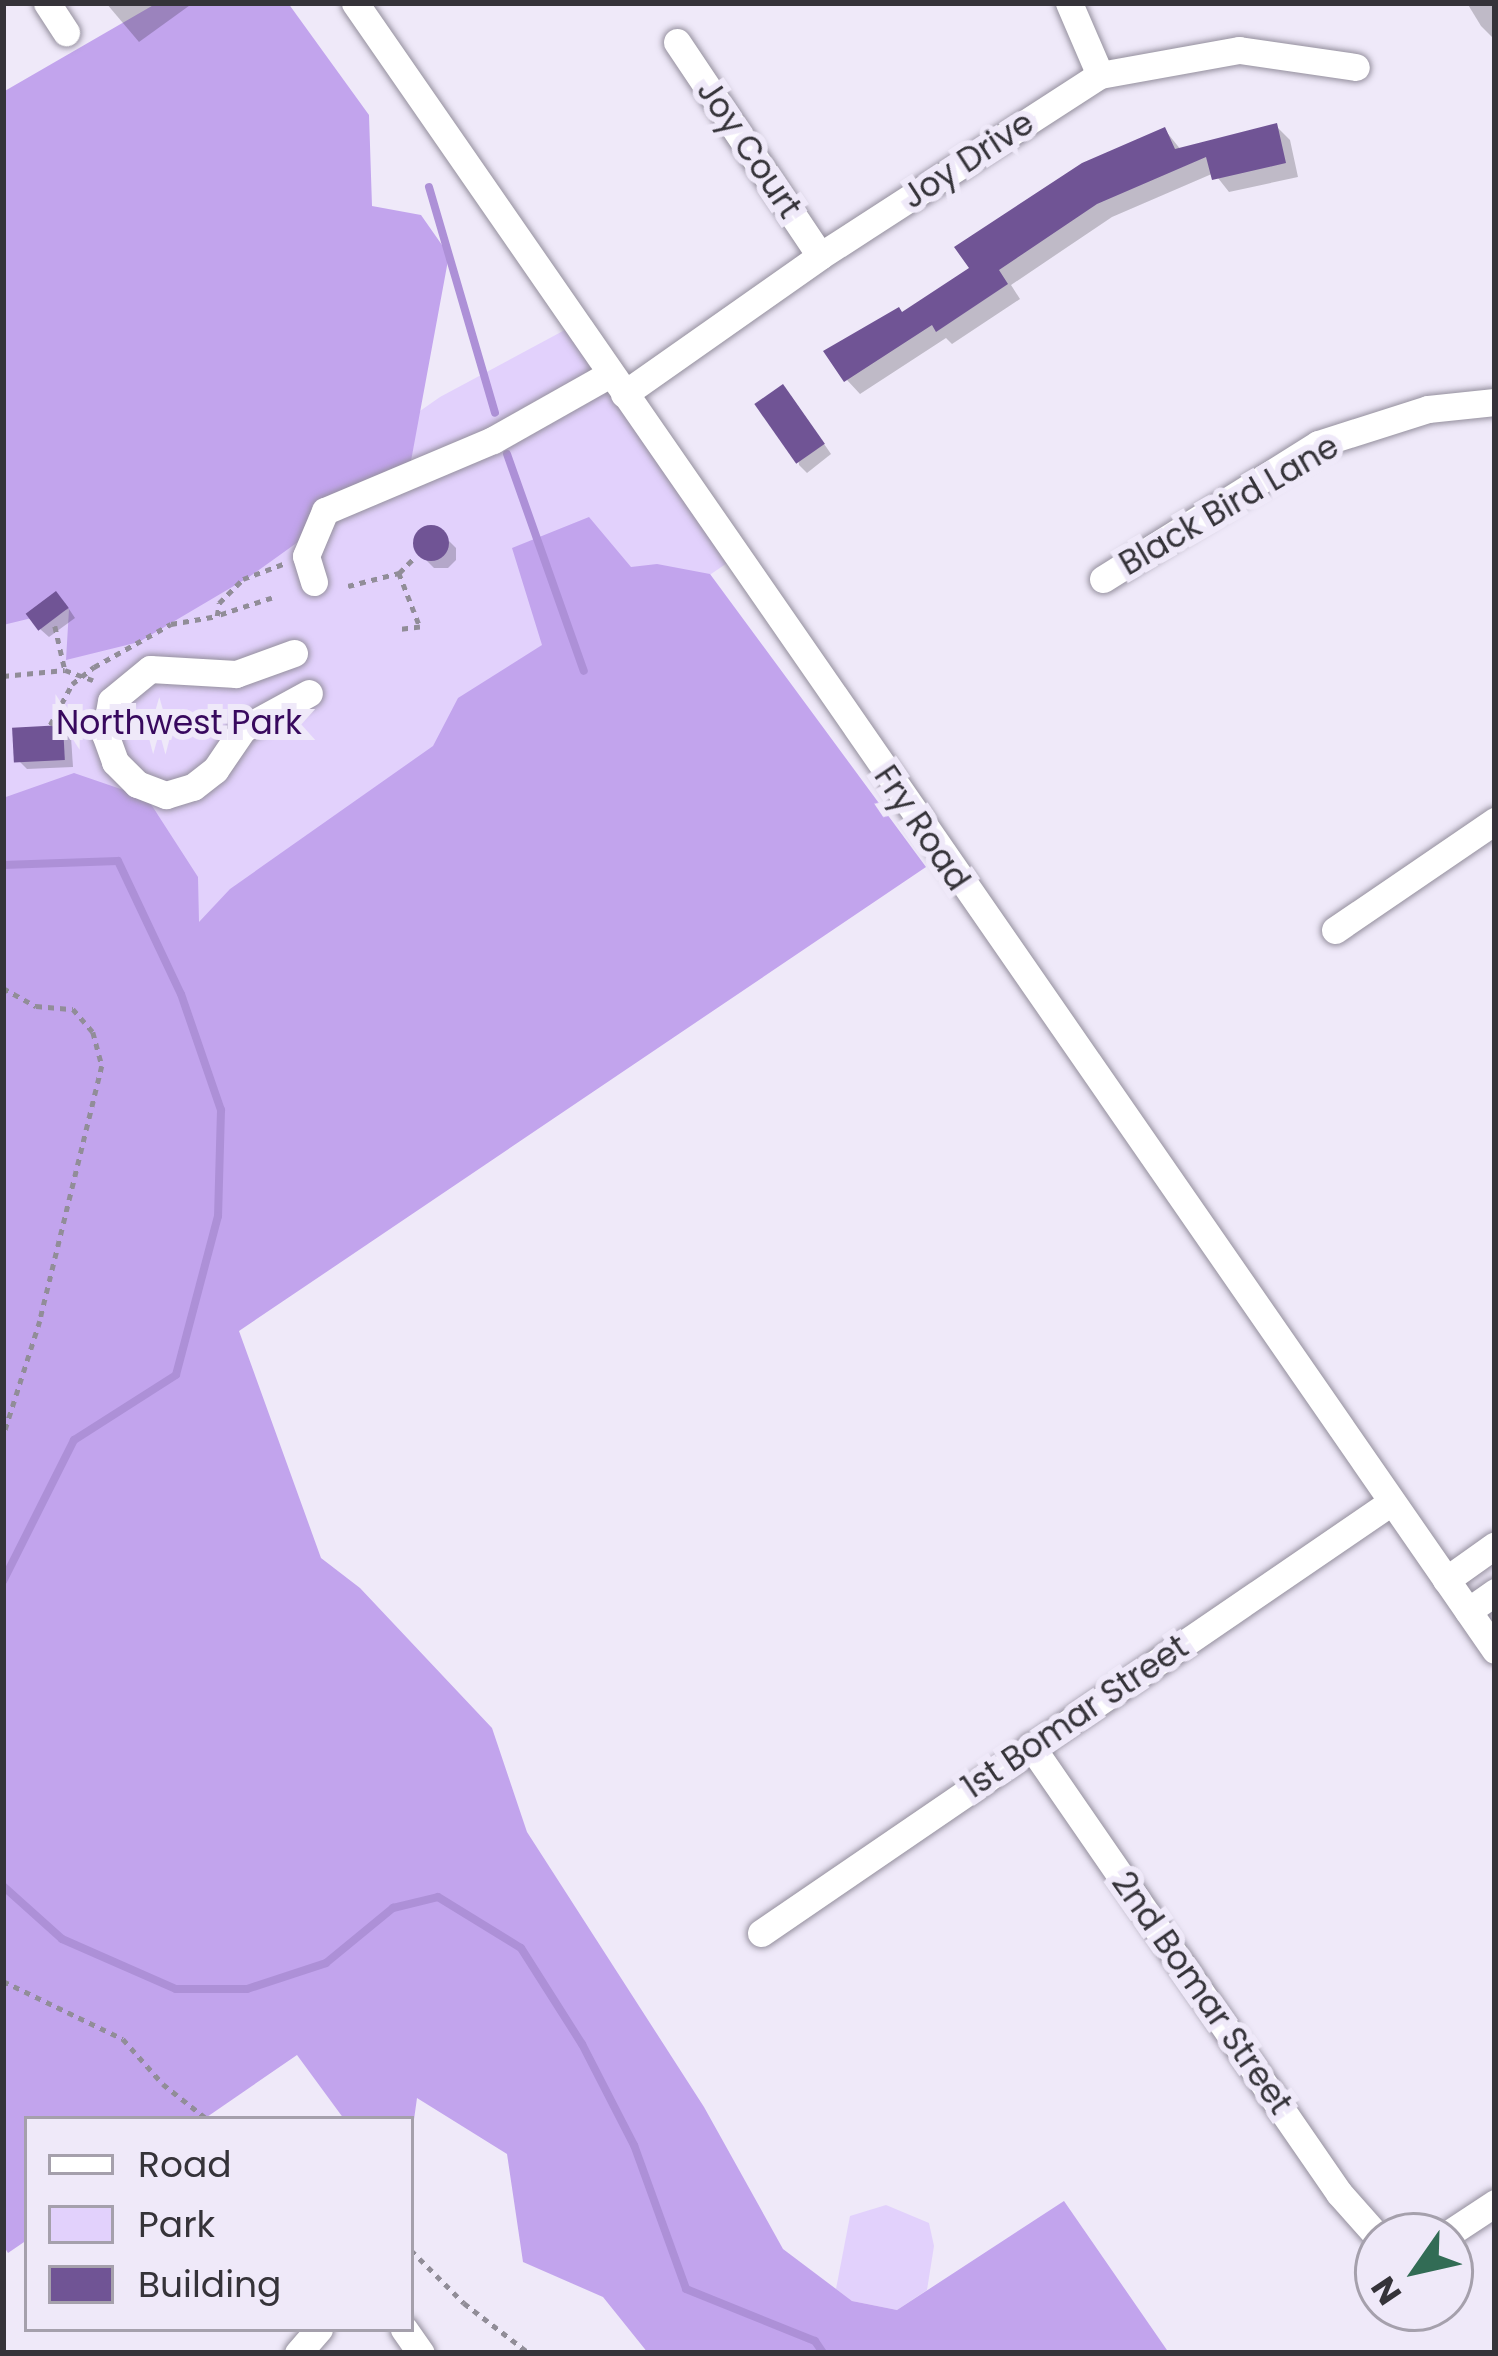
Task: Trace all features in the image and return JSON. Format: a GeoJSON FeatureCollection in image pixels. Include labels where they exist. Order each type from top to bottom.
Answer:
{"type":"FeatureCollection","features":[{"type":"Feature","properties":{"kind":"street"},"geometry":{"type":"LineString","coordinates":[[47,3],[66,32]]}},
{"type":"Feature","properties":{"kind":"street","name":"Fry Road"},"geometry":{"type":"LineString","coordinates":[[355,3],[1495,1650]]}},
{"type":"Feature","properties":{"kind":"street"},"geometry":{"type":"LineString","coordinates":[[1069,3],[1100,75]]}},
{"type":"Feature","properties":{"kind":"street","name":"Joy Court"},"geometry":{"type":"LineString","coordinates":[[677,42],[820,256]]}},
{"type":"Feature","properties":{"kind":"street","name":"Joy Drive"},"geometry":{"type":"LineString","coordinates":[[310,569],[325,511],[617,384],[1100,75],[1239,50],[1356,67]]}},
{"type":"Feature","properties":{"kind":"street","name":"Black Bird Lane"},"geometry":{"type":"LineString","coordinates":[[1103,579],[1318,444],[1428,409],[1495,402]]}},
{"type":"Feature","properties":{"kind":"street"},"geometry":{"type":"LineString","coordinates":[[294,652],[236,674],[150,669],[111,701],[105,734],[116,762],[137,784],[166,795],[193,787],[215,770],[243,729],[309,693]]}},
{"type":"Feature","properties":{"kind":"street"},"geometry":{"type":"LineString","coordinates":[[1335,929],[1495,821]]}},
{"type":"Feature","properties":{"kind":"street","name":"1st Bomar Street"},"geometry":{"type":"LineString","coordinates":[[761,1934],[1390,1503]]}},
{"type":"Feature","properties":{"kind":"street"},"geometry":{"type":"LineString","coordinates":[[1446,1580],[1495,1545]]}},
{"type":"Feature","properties":{"kind":"street"},"geometry":{"type":"LineString","coordinates":[[1468,1612],[1495,1592]]}},
{"type":"Feature","properties":{"kind":"street","name":"2nd Bomar Street"},"geometry":{"type":"LineString","coordinates":[[1031,1746],[1356,2212]]}},
{"type":"Feature","properties":{"kind":"path"},"geometry":{"type":"LineString","coordinates":[[348,586],[399,574],[413,560]]}},
{"type":"Feature","properties":{"kind":"path"},"geometry":{"type":"LineString","coordinates":[[272,598],[217,616],[219,603],[244,579],[310,569]]}},
{"type":"Feature","properties":{"kind":"path"},"geometry":{"type":"LineString","coordinates":[[398,631],[420,627],[399,574]]}},
{"type":"Feature","properties":{"kind":"path"},"geometry":{"type":"LineString","coordinates":[[55,626],[65,670]]}},
{"type":"Feature","properties":{"kind":"path"},"geometry":{"type":"LineString","coordinates":[[3,676],[65,670],[122,690]]}},
{"type":"Feature","properties":{"kind":"path"},"geometry":{"type":"LineString","coordinates":[[3,988],[36,1006],[73,1009],[92,1032],[102,1066],[40,1322],[3,1437]]}},
{"type":"Feature","properties":{"kind":"path"},"geometry":{"type":"LineString","coordinates":[[3,1981],[123,2039],[164,2084],[203,2116]]}},
{"type":"Feature","properties":{"kind":"path"},"geometry":{"type":"LineString","coordinates":[[414,2253],[464,2302],[529,2353]]}},
{"type":"Feature","properties":{"kind":"green space","name":"Northwest Park"},"geometry":{"type":"Polygon","coordinates":[[[576,324],[736,557],[3,1056],[3,575],[253,528],[440,397],[576,324]]]}},
{"type":"Feature","properties":{"kind":"green space"},"geometry":{"type":"Polygon","coordinates":[[[886,2205],[929,2223],[934,2246],[927,2290],[897,2310],[852,2301],[836,2289],[850,2216],[886,2205]]]}},
{"type":"Feature","properties":{"kind":"shaded area"},"geometry":{"type":"Polygon","coordinates":[[[157,3],[288,3],[369,115],[372,206],[421,215],[449,255],[411,461],[249,577],[139,642],[66,660],[69,609],[3,625],[3,92],[157,3]]]}},
{"type":"Feature","properties":{"kind":"shaded area"},"geometry":{"type":"Polygon","coordinates":[[[589,517],[631,567],[657,564],[710,574],[926,867],[239,1331],[321,1558],[360,1588],[492,1728],[527,1832],[704,2107],[783,2249],[852,2301],[897,2310],[1064,2201],[1169,2353],[648,2353],[603,2297],[523,2262],[507,2154],[417,2098],[414,2120],[342,2116],[297,2055],[208,2116],[24,2116],[24,2242],[8,2253],[3,2245],[3,798],[74,773],[147,798],[198,877],[199,922],[230,889],[433,746],[458,698],[542,645],[512,548],[589,517]]]}},
{"type":"Feature","properties":{"kind":"building"},"geometry":{"type":"Polygon","coordinates":[[[1277,123],[1286,163],[1212,180],[1206,157],[1097,204],[999,270],[1008,284],[936,332],[932,325],[844,382],[823,351],[899,307],[902,312],[969,268],[954,247],[1082,163],[1165,127],[1175,149],[1277,123]]]}},
{"type":"Feature","properties":{"kind":"building"},"geometry":{"type":"Polygon","coordinates":[[[783,384],[825,444],[796,464],[754,404],[783,384]]]}},
{"type":"Feature","properties":{"kind":"building"},"geometry":{"type":"Polygon","coordinates":[[[431,525],[444,530],[449,543],[444,556],[431,561],[418,556],[413,543],[418,530],[431,525]]]}},
{"type":"Feature","properties":{"kind":"building"},"geometry":{"type":"Polygon","coordinates":[[[56,591],[69,608],[38,631],[26,614],[56,591]]]}},
{"type":"Feature","properties":{"kind":"building"},"geometry":{"type":"Polygon","coordinates":[[[63,725],[65,760],[14,763],[12,728],[63,725]]]}},
{"type":"Feature","properties":{"kind":"waterway"},"geometry":{"type":"LineString","coordinates":[[429,187],[495,413]]}},
{"type":"Feature","properties":{"kind":"waterway"},"geometry":{"type":"LineString","coordinates":[[507,454],[584,671]]}},
{"type":"Feature","properties":{"kind":"waterway"},"geometry":{"type":"LineString","coordinates":[[3,865],[118,861],[181,994],[221,1110],[218,1216],[176,1375],[74,1440],[3,1581]]}},
{"type":"Feature","properties":{"kind":"waterway"},"geometry":{"type":"LineString","coordinates":[[3,1886],[62,1939],[176,1989],[247,1989],[326,1963],[393,1908],[438,1897],[521,1948],[582,2044],[634,2145],[686,2289],[815,2341],[823,2353]]}}]}
